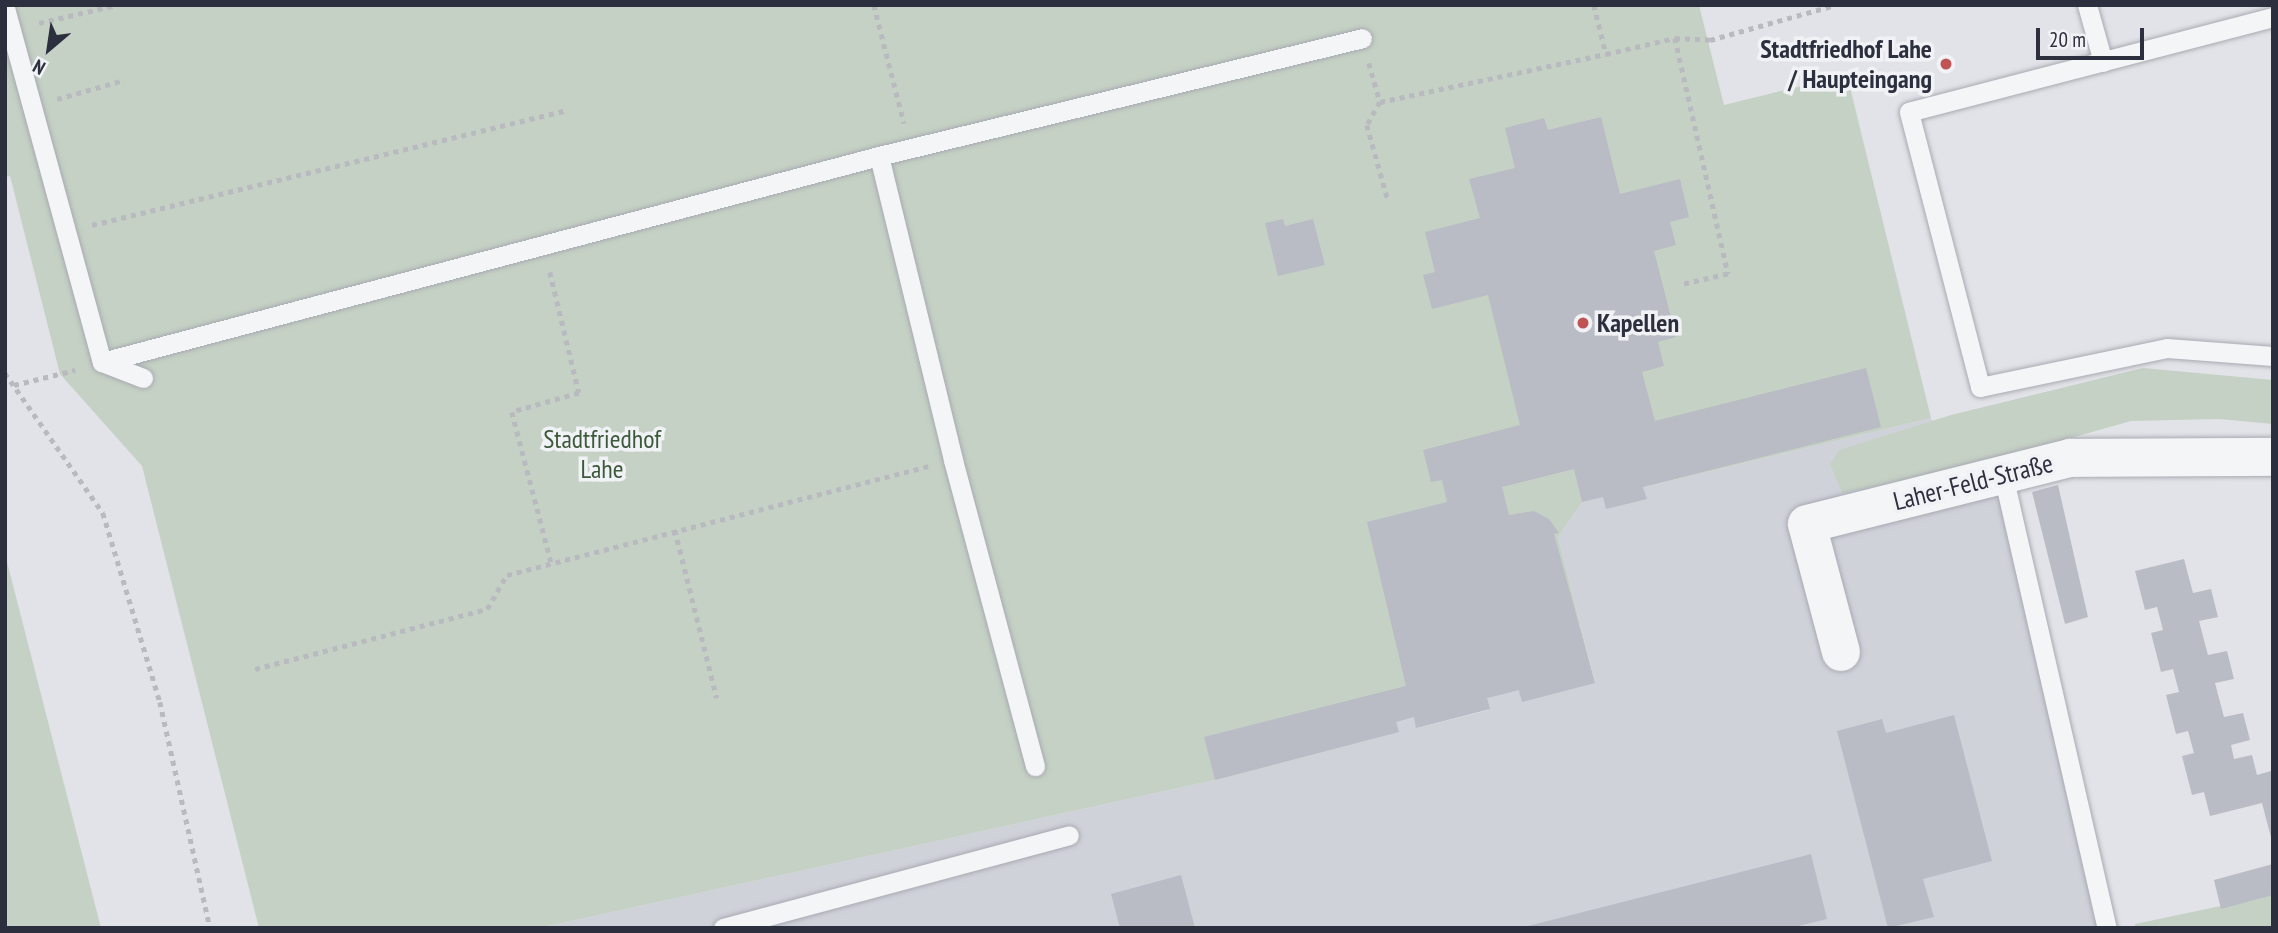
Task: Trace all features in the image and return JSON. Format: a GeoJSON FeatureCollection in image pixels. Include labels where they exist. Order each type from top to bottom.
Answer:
{"type":"FeatureCollection","features":[{"type":"Feature","properties":{"kind":"street","name":"Laher-Feld-Straße"},"geometry":{"type":"LineString","coordinates":[[1841,652],[1807,524],[2070,458],[2273,457]]}},
{"type":"Feature","properties":{"kind":"lane"},"geometry":{"type":"LineString","coordinates":[[2087,5],[2103,62]]}},
{"type":"Feature","properties":{"kind":"lane"},"geometry":{"type":"LineString","coordinates":[[5,8],[29,106],[102,362]]}},
{"type":"Feature","properties":{"kind":"lane"},"geometry":{"type":"LineString","coordinates":[[2273,18],[1909,113],[1980,387],[2167,348],[2273,356]]}},
{"type":"Feature","properties":{"kind":"lane"},"geometry":{"type":"LineString","coordinates":[[102,362],[879,156],[1362,38]]}},
{"type":"Feature","properties":{"kind":"lane"},"geometry":{"type":"LineString","coordinates":[[879,156],[953,460],[1035,766]]}},
{"type":"Feature","properties":{"kind":"lane"},"geometry":{"type":"LineString","coordinates":[[102,362],[143,378]]}},
{"type":"Feature","properties":{"kind":"lane"},"geometry":{"type":"LineString","coordinates":[[2003,475],[2107,928]]}},
{"type":"Feature","properties":{"kind":"lane"},"geometry":{"type":"LineString","coordinates":[[723,928],[1069,835]]}},
{"type":"Feature","properties":{"kind":"path"},"geometry":{"type":"LineString","coordinates":[[11,30],[116,5]]}},
{"type":"Feature","properties":{"kind":"path"},"geometry":{"type":"LineString","coordinates":[[874,5],[911,148]]}},
{"type":"Feature","properties":{"kind":"path"},"geometry":{"type":"LineString","coordinates":[[1594,5],[1606,54]]}},
{"type":"Feature","properties":{"kind":"path"},"geometry":{"type":"LineString","coordinates":[[1380,102],[1675,37],[1710,40],[1835,5]]}},
{"type":"Feature","properties":{"kind":"path"},"geometry":{"type":"LineString","coordinates":[[1675,37],[1728,274],[1685,284]]}},
{"type":"Feature","properties":{"kind":"path"},"geometry":{"type":"LineString","coordinates":[[1362,38],[1380,102],[1367,125],[1388,200]]}},
{"type":"Feature","properties":{"kind":"path"},"geometry":{"type":"LineString","coordinates":[[29,106],[124,80]]}},
{"type":"Feature","properties":{"kind":"path"},"geometry":{"type":"LineString","coordinates":[[64,232],[566,110]]}},
{"type":"Feature","properties":{"kind":"path"},"geometry":{"type":"LineString","coordinates":[[544,246],[579,393],[512,412],[551,562]]}},
{"type":"Feature","properties":{"kind":"path"},"geometry":{"type":"LineString","coordinates":[[14,385],[102,362]]}},
{"type":"Feature","properties":{"kind":"path"},"geometry":{"type":"LineString","coordinates":[[5,373],[103,513],[160,702],[210,928]]}},
{"type":"Feature","properties":{"kind":"path"},"geometry":{"type":"LineString","coordinates":[[256,669],[487,609],[507,575],[953,460]]}},
{"type":"Feature","properties":{"kind":"path"},"geometry":{"type":"LineString","coordinates":[[675,530],[717,698]]}},
{"type":"Feature","properties":{"kind":"shaded area"},"geometry":{"type":"Polygon","coordinates":[[[1931,418],[1949,488],[2003,475],[2107,928],[539,928],[1215,780],[1398,732],[1396,722],[1414,717],[1417,728],[1489,710],[1487,698],[1519,690],[1522,701],[1595,682],[1558,537],[1582,502],[1931,418]]]}},
{"type":"Feature","properties":{"kind":"green space","name":"Stadtfriedhof Lahe"},"geometry":{"type":"Polygon","coordinates":[[[5,5],[1699,5],[1724,105],[1847,75],[1931,418],[1582,502],[1558,537],[1595,683],[1522,702],[1518,690],[1487,698],[1490,709],[1416,728],[1414,717],[1396,722],[1399,732],[1215,780],[539,928],[259,928],[142,466],[60,374],[10,176],[5,177],[5,5]]]}},
{"type":"Feature","properties":{"kind":"green space"},"geometry":{"type":"Polygon","coordinates":[[[2143,368],[2273,380],[2273,424],[2219,419],[2131,421],[1961,469],[1842,493],[1830,464],[1839,450],[1951,415],[2143,368]]]}},
{"type":"Feature","properties":{"kind":"green space"},"geometry":{"type":"Polygon","coordinates":[[[5,554],[101,928],[5,928],[5,554]]]}},
{"type":"Feature","properties":{"kind":"green space"},"geometry":{"type":"Polygon","coordinates":[[[2273,895],[2273,928],[2136,928],[2135,924],[2273,895]]]}},
{"type":"Feature","properties":{"kind":"building"},"geometry":{"type":"Polygon","coordinates":[[[1601,117],[1620,194],[1680,179],[1689,217],[1670,222],[1676,245],[1654,251],[1676,337],[1658,342],[1664,366],[1642,372],[1655,421],[1866,368],[1881,427],[1643,487],[1647,499],[1606,509],[1603,497],[1582,502],[1574,469],[1502,487],[1509,515],[1534,511],[1549,519],[1559,533],[1554,534],[1595,683],[1522,702],[1519,690],[1487,698],[1490,709],[1416,728],[1414,717],[1396,722],[1399,732],[1215,780],[1204,737],[1406,686],[1367,522],[1447,502],[1442,480],[1431,482],[1423,450],[1520,425],[1488,295],[1432,309],[1423,275],[1435,272],[1425,232],[1480,218],[1469,179],[1515,168],[1505,128],[1544,118],[1548,130],[1601,117]]]}},
{"type":"Feature","properties":{"kind":"building"},"geometry":{"type":"Polygon","coordinates":[[[1283,219],[1285,226],[1313,219],[1325,265],[1278,276],[1265,223],[1283,219]]]}},
{"type":"Feature","properties":{"kind":"building"},"geometry":{"type":"Polygon","coordinates":[[[2058,485],[2088,617],[2065,624],[2032,492],[2058,485]]]}},
{"type":"Feature","properties":{"kind":"building"},"geometry":{"type":"Polygon","coordinates":[[[2184,559],[2193,593],[2211,589],[2218,617],[2199,621],[2208,655],[2227,651],[2234,679],[2215,683],[2224,717],[2243,713],[2250,740],[2231,745],[2234,759],[2252,755],[2257,775],[2271,771],[2273,845],[2262,803],[2210,816],[2204,792],[2192,795],[2182,756],[2194,753],[2188,731],[2176,734],[2166,695],[2179,692],[2173,669],[2161,672],[2151,633],[2163,630],[2157,607],[2145,610],[2135,571],[2184,559]]]}},
{"type":"Feature","properties":{"kind":"building"},"geometry":{"type":"Polygon","coordinates":[[[1954,715],[1992,861],[1923,879],[1934,917],[1888,928],[1837,731],[1882,719],[1886,733],[1954,715]]]}},
{"type":"Feature","properties":{"kind":"building"},"geometry":{"type":"Polygon","coordinates":[[[1811,854],[1827,919],[1790,928],[1520,928],[1811,854]]]}},
{"type":"Feature","properties":{"kind":"building"},"geometry":{"type":"Polygon","coordinates":[[[2273,864],[2273,895],[2221,909],[2214,880],[2273,864]]]}},
{"type":"Feature","properties":{"kind":"building"},"geometry":{"type":"Polygon","coordinates":[[[1181,875],[1195,928],[1120,928],[1111,894],[1181,875]]]}},
{"type":"Feature","properties":{"kind":"place","name":"Stadtfriedhof Lahe / Haupteingang"},"geometry":{"type":"Point","coordinates":[1946,64]}},
{"type":"Feature","properties":{"kind":"place","name":"Kapellen"},"geometry":{"type":"Point","coordinates":[1583,323]}}]}
